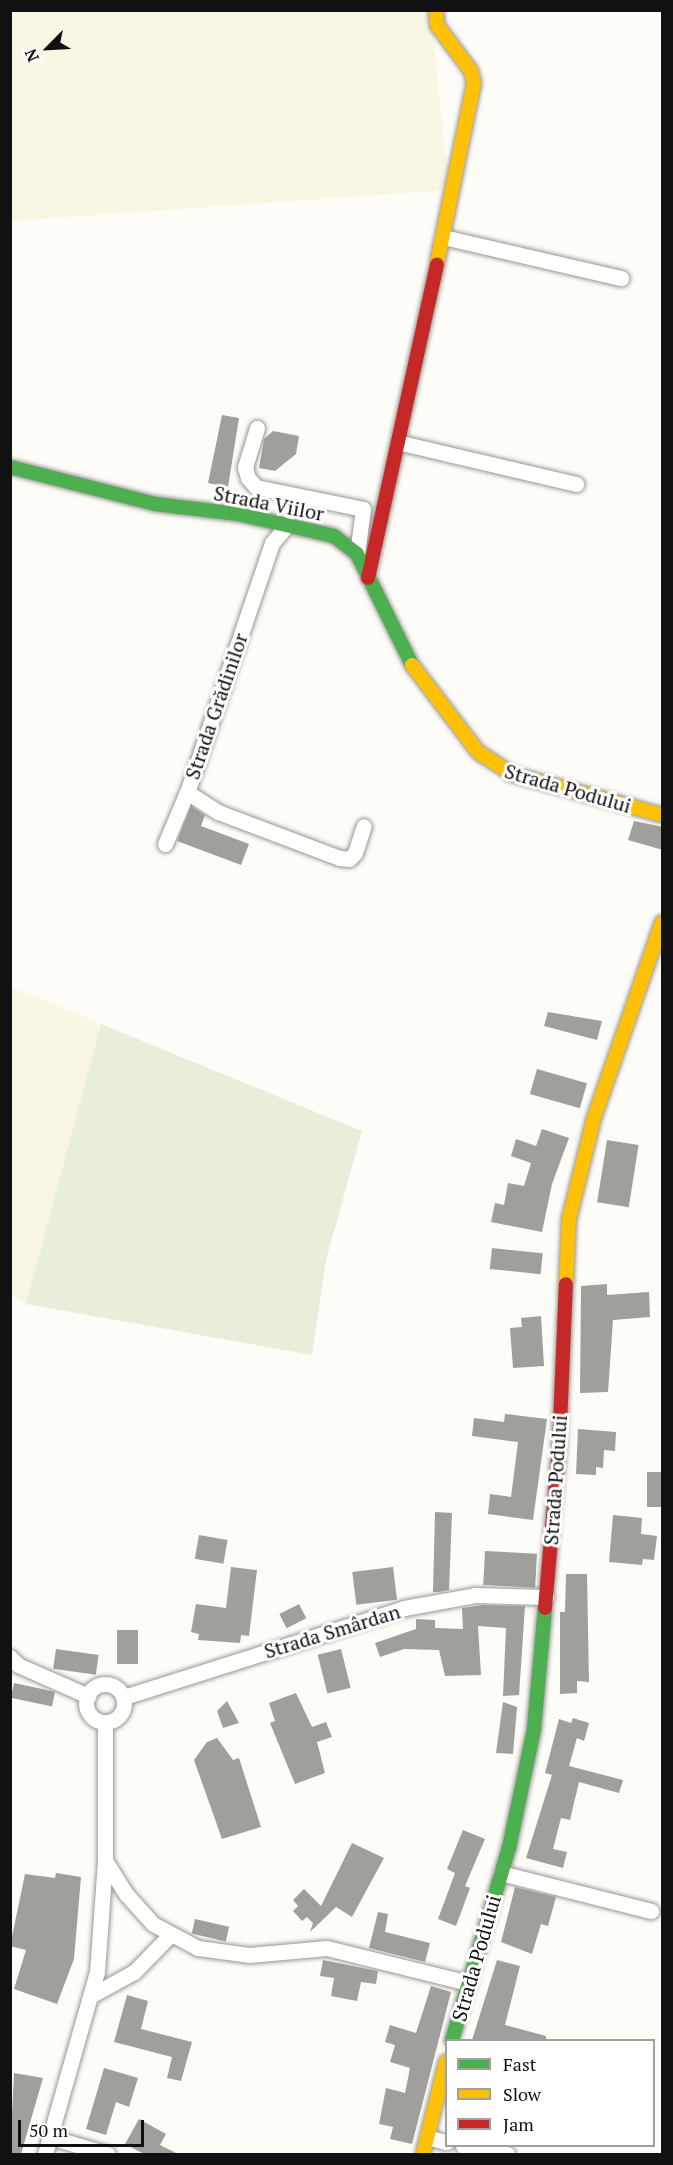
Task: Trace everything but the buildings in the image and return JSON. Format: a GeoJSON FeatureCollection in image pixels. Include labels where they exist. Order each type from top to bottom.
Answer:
{"type":"FeatureCollection","features":[{"type":"Feature","properties":{"kind":"street"},"geometry":{"type":"LineString","coordinates":[[368,578],[401,443],[474,77],[440,29],[436,10]]}},
{"type":"Feature","properties":{"kind":"street"},"geometry":{"type":"LineString","coordinates":[[443,237],[621,278]]}},
{"type":"Feature","properties":{"kind":"street"},"geometry":{"type":"LineString","coordinates":[[257,428],[245,467],[248,478],[256,487],[363,508],[357,554]]}},
{"type":"Feature","properties":{"kind":"street"},"geometry":{"type":"LineString","coordinates":[[401,443],[576,484]]}},
{"type":"Feature","properties":{"kind":"street","name":"Strada Viilor"},"geometry":{"type":"LineString","coordinates":[[10,467],[155,504],[288,524],[334,536],[357,554],[417,674],[478,752]]}},
{"type":"Feature","properties":{"kind":"street","name":"Strada Grădinilor"},"geometry":{"type":"LineString","coordinates":[[288,524],[272,543],[187,792],[218,812],[340,858],[349,859],[355,853],[364,826]]}},
{"type":"Feature","properties":{"kind":"street","name":"Strada Podului"},"geometry":{"type":"LineString","coordinates":[[478,752],[512,774],[663,815]]}},
{"type":"Feature","properties":{"kind":"street"},"geometry":{"type":"LineString","coordinates":[[165,844],[187,792]]}},
{"type":"Feature","properties":{"kind":"street","name":"Strada Podului"},"geometry":{"type":"LineString","coordinates":[[452,2039],[501,1873],[527,1772],[559,1448],[569,1219],[594,1118],[663,923]]}},
{"type":"Feature","properties":{"kind":"street","name":"Strada Smârdan"},"geometry":{"type":"LineString","coordinates":[[124,1697],[404,1608],[475,1595],[546,1597]]}},
{"type":"Feature","properties":{"kind":"street"},"geometry":{"type":"LineString","coordinates":[[13,1662],[88,1695]]}},
{"type":"Feature","properties":{"kind":"street"},"geometry":{"type":"LineString","coordinates":[[109,1684],[124,1697],[121,1715],[105,1723],[89,1714],[88,1695],[96,1686],[109,1684]]}},
{"type":"Feature","properties":{"kind":"street"},"geometry":{"type":"LineString","coordinates":[[45,2154],[92,1995],[105,1861],[105,1723]]}},
{"type":"Feature","properties":{"kind":"street"},"geometry":{"type":"LineString","coordinates":[[105,1861],[126,1894],[169,1936],[232,1955],[327,1948],[468,1983]]}},
{"type":"Feature","properties":{"kind":"street"},"geometry":{"type":"LineString","coordinates":[[501,1873],[651,1911]]}},
{"type":"Feature","properties":{"kind":"street"},"geometry":{"type":"LineString","coordinates":[[92,1995],[134,1972],[169,1936]]}},
{"type":"Feature","properties":{"kind":"street"},"geometry":{"type":"LineString","coordinates":[[423,2154],[445,2070]]}},
{"type":"Feature","properties":{"kind":"street"},"geometry":{"type":"LineString","coordinates":[[51,2137],[108,2154]]}},
{"type":"Feature","properties":{"kind":"street"},"geometry":{"type":"LineString","coordinates":[[427,2138],[445,2142]]}},
{"type":"Feature","properties":{"kind":"street"},"geometry":{"type":"LineString","coordinates":[[473,2147],[507,2154]]}},
{"type":"Feature","properties":{"kind":"shaded area"},"geometry":{"type":"Polygon","coordinates":[[[11,11],[431,11],[449,190],[11,221],[11,11]]]}},
{"type":"Feature","properties":{"kind":"shaded area"},"geometry":{"type":"Polygon","coordinates":[[[11,986],[101,1024],[26,1304],[10,1295],[11,986]]]}},
{"type":"Feature","properties":{"kind":"green space"},"geometry":{"type":"Polygon","coordinates":[[[101,1024],[362,1131],[326,1260],[312,1355],[26,1304],[101,1024]]]}},
{"type":"Feature","properties":{"kind":"traffic: fast"},"geometry":{"type":"LineString","coordinates":[[10,467],[155,504],[238,514],[334,536],[357,554],[412,665]]}},
{"type":"Feature","properties":{"kind":"traffic: fast"},"geometry":{"type":"LineString","coordinates":[[452,2039],[509,1848],[534,1729],[545,1608]]}},
{"type":"Feature","properties":{"kind":"traffic: slow"},"geometry":{"type":"LineString","coordinates":[[436,10],[437,25],[471,71],[474,83],[437,264]]}},
{"type":"Feature","properties":{"kind":"traffic: slow"},"geometry":{"type":"LineString","coordinates":[[412,665],[478,752],[512,774],[662,815]]}},
{"type":"Feature","properties":{"kind":"traffic: slow"},"geometry":{"type":"LineString","coordinates":[[566,1284],[569,1219],[594,1118],[662,923]]}},
{"type":"Feature","properties":{"kind":"traffic: slow"},"geometry":{"type":"LineString","coordinates":[[423,2154],[445,2066]]}},
{"type":"Feature","properties":{"kind":"traffic: jam"},"geometry":{"type":"LineString","coordinates":[[368,578],[437,264]]}},
{"type":"Feature","properties":{"kind":"traffic: jam"},"geometry":{"type":"LineString","coordinates":[[545,1608],[559,1448],[566,1284]]}}]}
